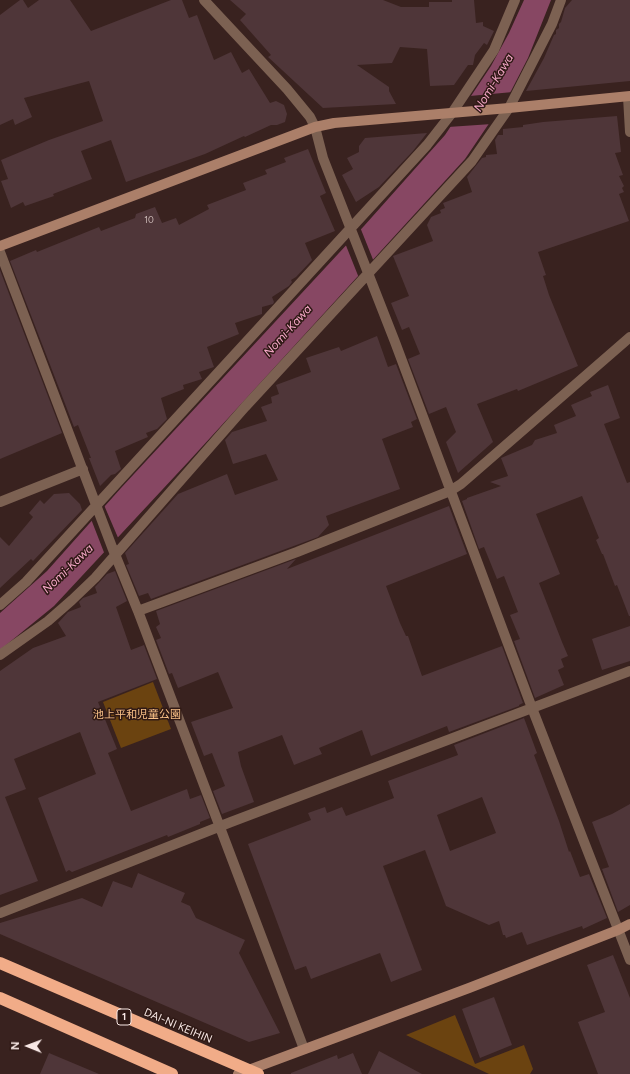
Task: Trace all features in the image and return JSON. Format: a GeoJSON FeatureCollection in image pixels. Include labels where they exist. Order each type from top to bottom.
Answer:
{"type":"FeatureCollection","features":[{"type":"Feature","properties":{"kind":"highway","name":"DAI-NI KEIHIN"},"geometry":{"type":"LineString","coordinates":[[0,963],[248,1073]]}},
{"type":"Feature","properties":{"kind":"highway"},"geometry":{"type":"LineString","coordinates":[[0,998],[172,1074]]}},
{"type":"Feature","properties":{"kind":"street"},"geometry":{"type":"LineString","coordinates":[[204,0],[287,89],[310,117],[315,127],[323,158],[395,342],[532,708],[630,960]]}},
{"type":"Feature","properties":{"kind":"street"},"geometry":{"type":"LineString","coordinates":[[0,605],[26,582],[97,508],[351,230],[455,113],[494,50],[515,0]]}},
{"type":"Feature","properties":{"kind":"street"},"geometry":{"type":"LineString","coordinates":[[0,656],[48,621],[72,600],[114,551],[367,272],[472,161],[506,109],[552,24],[561,0]]}},
{"type":"Feature","properties":{"kind":"street"},"geometry":{"type":"LineString","coordinates":[[0,246],[315,127],[334,123],[629,97],[630,132]]}},
{"type":"Feature","properties":{"kind":"street"},"geometry":{"type":"LineString","coordinates":[[0,252],[304,1049]]}},
{"type":"Feature","properties":{"kind":"street"},"geometry":{"type":"LineString","coordinates":[[138,611],[297,552],[450,491],[461,484],[630,337]]}},
{"type":"Feature","properties":{"kind":"street"},"geometry":{"type":"LineString","coordinates":[[0,502],[83,470]]}},
{"type":"Feature","properties":{"kind":"street"},"geometry":{"type":"LineString","coordinates":[[0,913],[219,827],[630,671]]}},
{"type":"Feature","properties":{"kind":"street"},"geometry":{"type":"LineString","coordinates":[[248,1073],[304,1049],[618,930],[630,924]]}},
{"type":"Feature","properties":{"kind":"green space","name":"池上平和児童公園"},"geometry":{"type":"Polygon","coordinates":[[[153,682],[171,729],[121,748],[103,702],[153,682]]]}},
{"type":"Feature","properties":{"kind":"green space"},"geometry":{"type":"Polygon","coordinates":[[[455,1015],[475,1064],[524,1045],[533,1069],[530,1074],[489,1074],[406,1035],[455,1015]]]}},
{"type":"Feature","properties":{"kind":"water","name":"Nomi-Kawa"},"geometry":{"type":"Polygon","coordinates":[[[524,0],[551,0],[528,58],[511,91],[465,159],[189,461],[54,606],[0,650],[0,613],[47,571],[121,488],[364,226],[445,135],[491,66],[509,33],[524,0]]]}},
{"type":"Feature","properties":{"kind":"pier"},"geometry":{"type":"Polygon","coordinates":[[[513,92],[492,124],[448,127],[470,96],[513,92]]]}},
{"type":"Feature","properties":{"kind":"pier"},"geometry":{"type":"Polygon","coordinates":[[[360,227],[374,262],[359,278],[345,243],[360,227]]]}},
{"type":"Feature","properties":{"kind":"pier"},"geometry":{"type":"Polygon","coordinates":[[[104,505],[119,540],[105,555],[91,519],[104,505]]]}},
{"type":"Feature","properties":{"kind":"building"},"geometry":{"type":"Polygon","coordinates":[[[20,0],[23,0],[28,8],[39,0],[70,0],[91,31],[171,0],[182,0],[189,18],[197,15],[214,60],[231,52],[242,73],[249,69],[270,103],[276,101],[284,105],[287,114],[285,122],[277,125],[271,125],[205,154],[126,182],[111,140],[81,151],[92,179],[53,194],[54,196],[25,206],[23,202],[11,208],[1,181],[8,179],[1,160],[49,140],[103,121],[89,81],[24,98],[32,117],[15,125],[13,119],[0,125],[0,15],[20,0]]]}},
{"type":"Feature","properties":{"kind":"building"},"geometry":{"type":"Polygon","coordinates":[[[230,0],[383,0],[401,7],[429,7],[429,2],[474,0],[476,23],[483,22],[483,26],[494,31],[487,45],[484,43],[475,55],[473,65],[468,65],[454,85],[430,86],[427,49],[400,47],[392,63],[357,65],[389,87],[389,91],[396,104],[323,108],[268,57],[271,55],[240,20],[246,14],[230,0]]]}},
{"type":"Feature","properties":{"kind":"building"},"geometry":{"type":"Polygon","coordinates":[[[572,0],[630,0],[630,81],[526,91],[544,58],[554,35],[556,34],[556,30],[559,28],[565,8],[572,0]]]}},
{"type":"Feature","properties":{"kind":"building"},"geometry":{"type":"Polygon","coordinates":[[[617,116],[621,152],[615,153],[623,175],[619,176],[624,186],[622,188],[624,192],[619,194],[629,221],[538,252],[546,275],[543,276],[549,295],[578,366],[518,391],[517,389],[477,404],[493,442],[458,473],[446,442],[456,432],[446,407],[429,414],[408,359],[420,354],[409,327],[402,330],[391,303],[409,296],[393,256],[433,241],[427,225],[431,217],[441,213],[440,210],[445,208],[443,203],[472,192],[467,177],[482,158],[486,157],[486,155],[497,154],[495,140],[498,135],[503,135],[503,129],[523,127],[523,125],[543,122],[617,116]]]}},
{"type":"Feature","properties":{"kind":"building"},"geometry":{"type":"Polygon","coordinates":[[[427,133],[413,151],[379,187],[356,202],[342,175],[353,169],[347,158],[359,152],[359,146],[365,138],[427,133]]]}},
{"type":"Feature","properties":{"kind":"building"},"geometry":{"type":"Polygon","coordinates":[[[308,149],[326,193],[320,196],[335,231],[305,243],[312,260],[296,277],[291,280],[292,282],[289,286],[272,297],[274,302],[273,304],[262,307],[262,314],[235,323],[239,334],[207,347],[214,367],[199,372],[202,379],[183,385],[184,389],[161,398],[167,419],[157,429],[146,433],[148,437],[115,451],[121,469],[115,474],[111,475],[100,486],[78,425],[74,427],[10,261],[36,250],[37,252],[99,227],[101,231],[135,218],[136,214],[155,207],[162,223],[176,218],[179,225],[209,209],[207,205],[246,190],[243,183],[267,174],[265,170],[286,162],[284,158],[308,149]]]}},
{"type":"Feature","properties":{"kind":"building"},"geometry":{"type":"Polygon","coordinates":[[[0,270],[62,433],[0,459],[0,270]]]}},
{"type":"Feature","properties":{"kind":"building"},"geometry":{"type":"Polygon","coordinates":[[[377,336],[388,367],[396,364],[417,419],[411,422],[413,427],[382,439],[400,489],[326,516],[329,525],[318,537],[151,599],[148,593],[139,596],[126,565],[129,564],[125,553],[178,494],[227,474],[235,495],[278,480],[266,454],[233,464],[225,440],[232,432],[267,421],[261,407],[272,403],[271,397],[279,394],[276,385],[311,372],[306,358],[339,347],[341,351],[377,336]]]}},
{"type":"Feature","properties":{"kind":"building"},"geometry":{"type":"Polygon","coordinates":[[[608,385],[620,418],[604,424],[627,483],[630,482],[630,616],[617,585],[615,586],[596,540],[599,538],[582,496],[536,514],[560,574],[539,583],[568,656],[561,659],[564,667],[558,670],[564,685],[535,698],[514,641],[520,639],[510,615],[518,612],[504,576],[497,579],[484,547],[479,549],[462,501],[501,486],[490,482],[508,476],[501,458],[532,445],[535,440],[557,433],[554,425],[576,416],[571,405],[592,396],[590,392],[608,385]]]}},
{"type":"Feature","properties":{"kind":"building"},"geometry":{"type":"Polygon","coordinates":[[[69,493],[80,504],[82,510],[33,561],[31,559],[0,588],[0,537],[9,546],[33,517],[29,513],[40,500],[44,504],[54,494],[69,493]]]}},
{"type":"Feature","properties":{"kind":"building"},"geometry":{"type":"Polygon","coordinates":[[[449,506],[467,554],[386,586],[400,623],[406,636],[408,636],[422,676],[502,646],[523,703],[519,706],[449,732],[447,726],[371,756],[362,730],[319,748],[322,754],[294,765],[282,735],[238,752],[241,766],[254,802],[222,814],[213,791],[225,786],[212,753],[204,756],[191,722],[233,708],[218,672],[178,688],[172,673],[169,674],[156,640],[161,638],[156,627],[160,624],[156,611],[296,559],[287,569],[449,506]]]}},
{"type":"Feature","properties":{"kind":"building"},"geometry":{"type":"Polygon","coordinates":[[[115,571],[127,601],[116,607],[131,650],[144,645],[157,679],[98,702],[117,749],[108,753],[131,811],[187,789],[190,799],[201,795],[210,818],[200,822],[200,824],[168,837],[167,835],[72,872],[69,870],[66,872],[38,798],[96,774],[80,732],[14,759],[26,789],[5,797],[38,881],[0,895],[0,671],[33,648],[66,636],[58,623],[68,612],[81,607],[79,602],[83,598],[97,593],[95,587],[107,574],[115,571]]]}},
{"type":"Feature","properties":{"kind":"building"},"geometry":{"type":"Polygon","coordinates":[[[630,626],[630,661],[602,670],[592,639],[630,626]]]}},
{"type":"Feature","properties":{"kind":"building"},"geometry":{"type":"Polygon","coordinates":[[[524,718],[537,753],[534,755],[569,852],[570,851],[580,877],[589,874],[607,918],[583,929],[582,926],[527,945],[522,932],[506,938],[505,935],[503,935],[499,921],[489,925],[446,906],[425,850],[383,866],[422,970],[391,982],[380,953],[311,979],[306,966],[295,970],[248,844],[311,820],[308,813],[325,807],[327,813],[342,807],[346,816],[394,798],[388,781],[458,755],[454,745],[524,718]],[[482,797],[437,815],[450,851],[496,833],[482,797]]]}},
{"type":"Feature","properties":{"kind":"building"},"geometry":{"type":"Polygon","coordinates":[[[630,804],[630,905],[618,912],[602,869],[609,867],[592,822],[612,814],[630,804]]]}},
{"type":"Feature","properties":{"kind":"building"},"geometry":{"type":"Polygon","coordinates":[[[138,873],[185,893],[181,902],[190,906],[196,918],[245,940],[239,953],[280,1033],[249,1042],[0,934],[0,923],[82,898],[102,907],[113,881],[132,888],[138,873]]]}},
{"type":"Feature","properties":{"kind":"building"},"geometry":{"type":"Polygon","coordinates":[[[613,955],[630,998],[630,1074],[598,1074],[578,1022],[605,1012],[587,965],[613,955]]]}},
{"type":"Feature","properties":{"kind":"building"},"geometry":{"type":"Polygon","coordinates":[[[494,997],[512,1045],[480,1058],[462,1009],[494,997]]]}},
{"type":"Feature","properties":{"kind":"building"},"geometry":{"type":"Polygon","coordinates":[[[379,1051],[422,1074],[368,1074],[379,1051]]]}},
{"type":"Feature","properties":{"kind":"building"},"geometry":{"type":"Polygon","coordinates":[[[49,1053],[99,1074],[40,1074],[49,1053]]]}},
{"type":"Feature","properties":{"kind":"building"},"geometry":{"type":"Polygon","coordinates":[[[353,1053],[362,1074],[291,1074],[337,1055],[338,1059],[353,1053]]]}}]}
